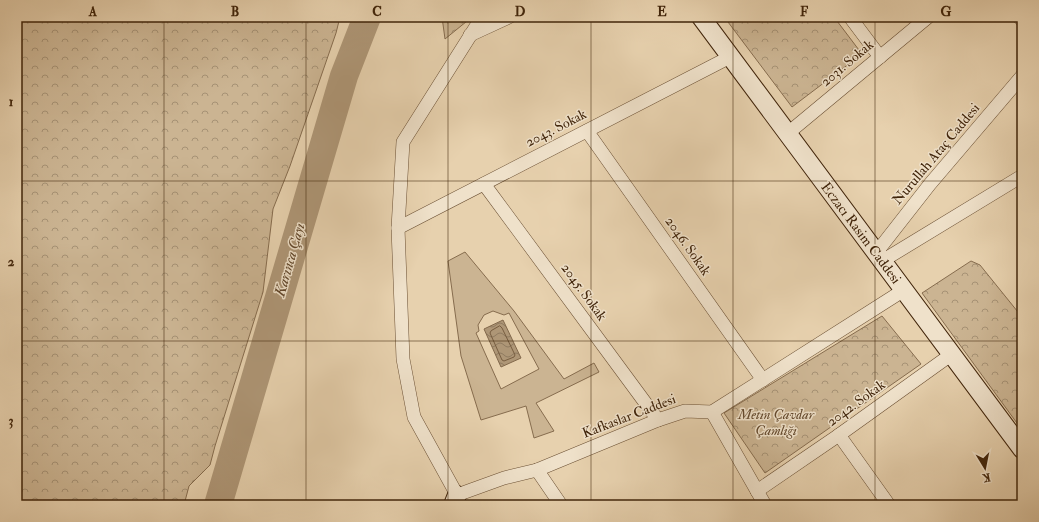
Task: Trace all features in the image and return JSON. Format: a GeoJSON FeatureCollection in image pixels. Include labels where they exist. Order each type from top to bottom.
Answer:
{"type":"FeatureCollection","features":[{"type":"Feature","properties":{"kind":"main road","name":"Eczacı Rasim Caddesi"},"geometry":{"type":"LineString","coordinates":[[702,18],[1022,449]]}},
{"type":"Feature","properties":{"kind":"street"},"geometry":{"type":"LineString","coordinates":[[455,500],[414,417],[403,359],[398,228],[403,142],[482,17]]}},
{"type":"Feature","properties":{"kind":"street"},"geometry":{"type":"LineString","coordinates":[[470,35],[509,17]]}},
{"type":"Feature","properties":{"kind":"street"},"geometry":{"type":"LineString","coordinates":[[850,17],[880,57]]}},
{"type":"Feature","properties":{"kind":"street","name":"2031. Sokak"},"geometry":{"type":"LineString","coordinates":[[787,134],[928,17]]}},
{"type":"Feature","properties":{"kind":"street"},"geometry":{"type":"LineString","coordinates":[[1019,17],[1022,20]]}},
{"type":"Feature","properties":{"kind":"street","name":"2043. Sokak"},"geometry":{"type":"LineString","coordinates":[[398,228],[730,57]]}},
{"type":"Feature","properties":{"kind":"street","name":"Nurullah Ataç Caddesi"},"geometry":{"type":"LineString","coordinates":[[879,257],[930,184],[1022,76]]}},
{"type":"Feature","properties":{"kind":"street","name":"2046. Sokak"},"geometry":{"type":"LineString","coordinates":[[587,131],[763,380]]}},
{"type":"Feature","properties":{"kind":"street"},"geometry":{"type":"LineString","coordinates":[[879,257],[1022,176]]}},
{"type":"Feature","properties":{"kind":"street","name":"2045. Sokak"},"geometry":{"type":"LineString","coordinates":[[484,184],[658,420]]}},
{"type":"Feature","properties":{"kind":"street"},"geometry":{"type":"LineString","coordinates":[[765,505],[712,412],[904,290]]}},
{"type":"Feature","properties":{"kind":"street","name":"2042. Sokak"},"geometry":{"type":"LineString","coordinates":[[757,491],[839,435],[952,354]]}},
{"type":"Feature","properties":{"kind":"street","name":"Kafkaslar Caddesi"},"geometry":{"type":"LineString","coordinates":[[455,500],[504,478],[537,470],[658,420],[684,411],[712,412]]}},
{"type":"Feature","properties":{"kind":"street"},"geometry":{"type":"LineString","coordinates":[[839,435],[890,505]]}},
{"type":"Feature","properties":{"kind":"street"},"geometry":{"type":"LineString","coordinates":[[537,470],[561,505]]}},
{"type":"Feature","properties":{"kind":"green space"},"geometry":{"type":"Polygon","coordinates":[[[17,17],[340,17],[336,33],[290,166],[273,209],[263,292],[210,465],[189,486],[184,505],[17,505],[17,17]]]}},
{"type":"Feature","properties":{"kind":"green space"},"geometry":{"type":"Polygon","coordinates":[[[442,17],[472,17],[445,39],[442,17]]]}},
{"type":"Feature","properties":{"kind":"green space"},"geometry":{"type":"Polygon","coordinates":[[[735,17],[834,17],[862,54],[792,107],[728,22],[735,17]]]}},
{"type":"Feature","properties":{"kind":"green space"},"geometry":{"type":"Polygon","coordinates":[[[465,252],[514,311],[564,379],[594,363],[599,372],[536,403],[554,431],[534,438],[526,406],[481,420],[461,356],[448,261],[465,252]],[[493,311],[484,315],[478,325],[479,331],[476,333],[501,389],[539,369],[509,313],[504,315],[493,311]]]}},
{"type":"Feature","properties":{"kind":"green space"},"geometry":{"type":"Polygon","coordinates":[[[971,261],[980,265],[1022,317],[1022,430],[922,293],[971,261]]]}},
{"type":"Feature","properties":{"kind":"green space","name":"Metin Çavdar Çamlığı"},"geometry":{"type":"Polygon","coordinates":[[[882,316],[921,364],[765,473],[724,413],[882,316]]]}},
{"type":"Feature","properties":{"kind":"water"},"geometry":{"type":"Polygon","coordinates":[[[503,320],[521,358],[501,367],[484,329],[503,320]]]}},
{"type":"Feature","properties":{"kind":"waterway","name":"Karınca Çayı"},"geometry":{"type":"LineString","coordinates":[[218,505],[344,76],[367,17]]}}]}
